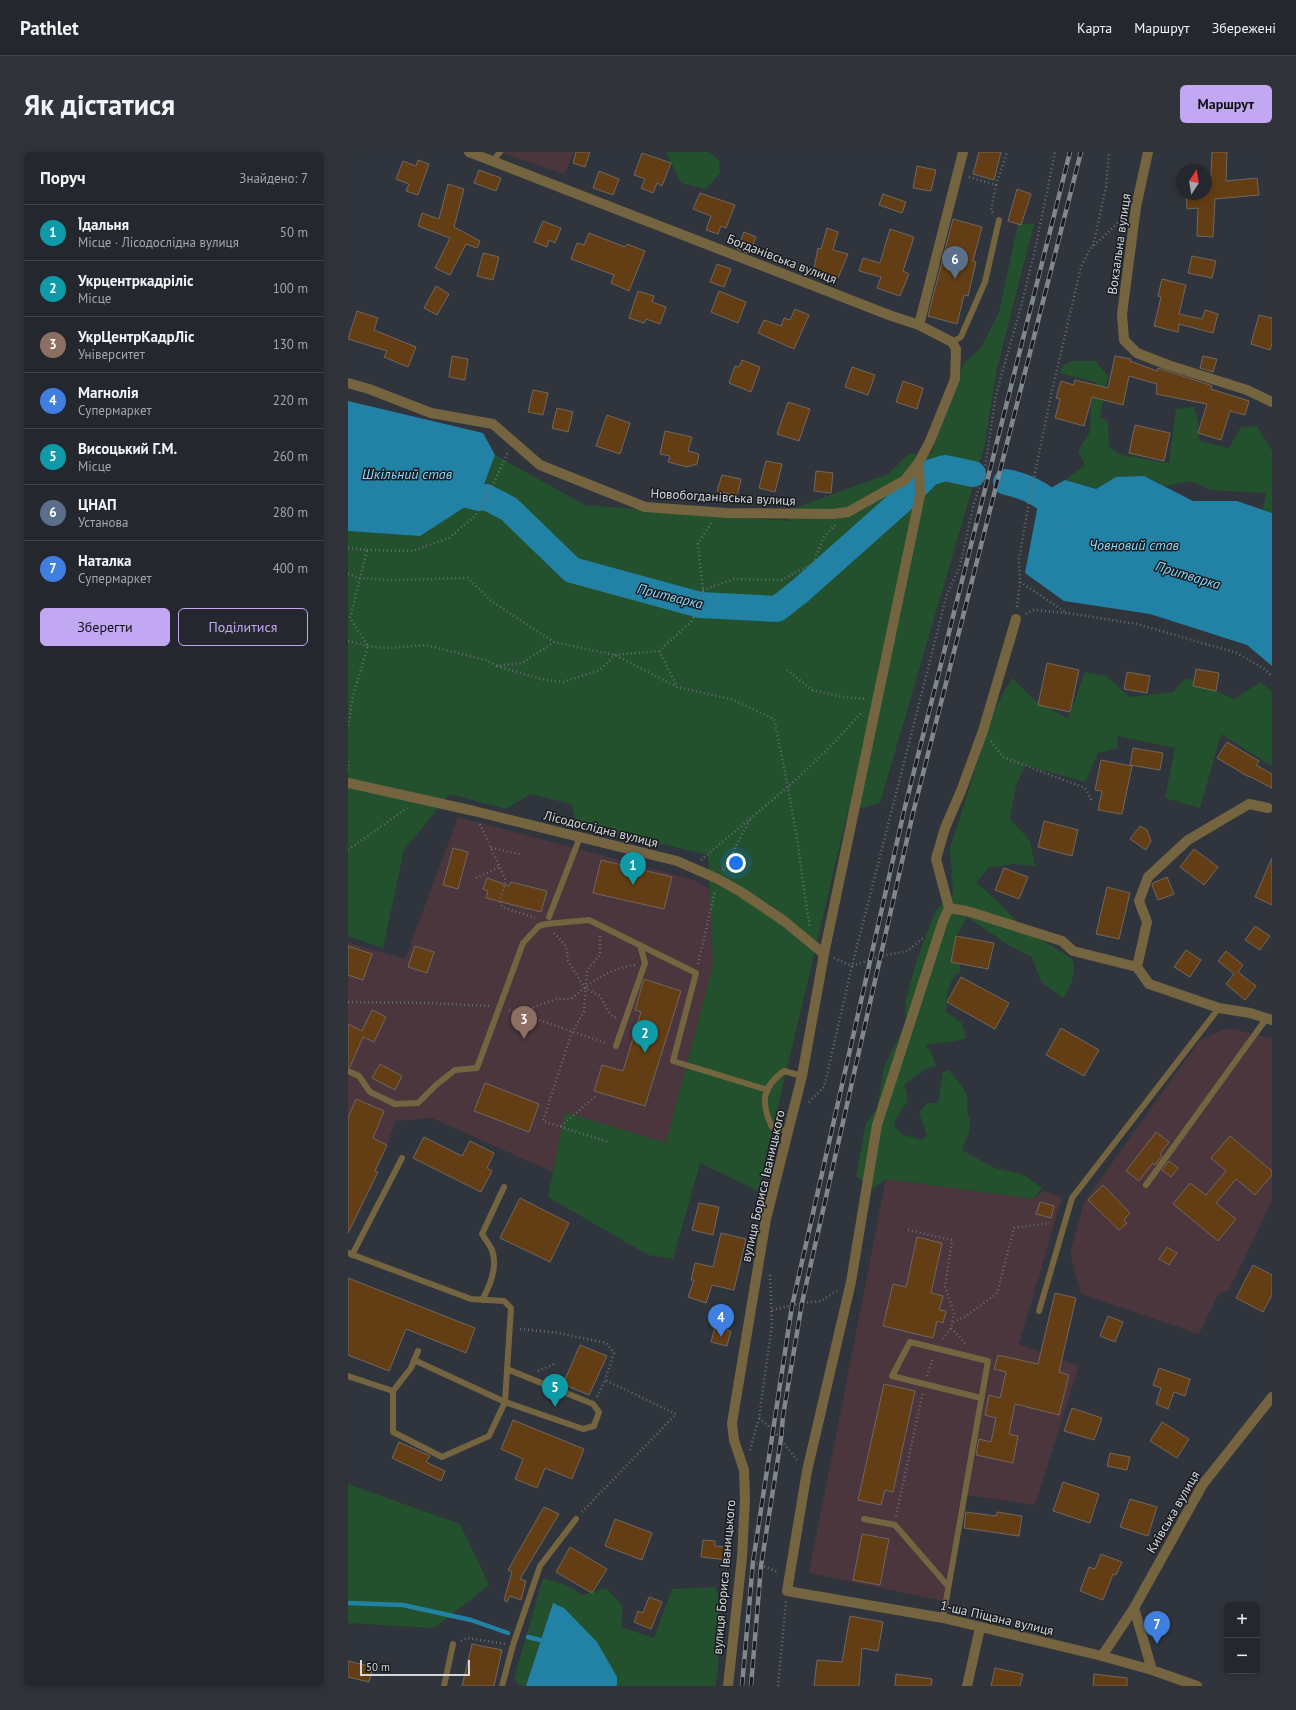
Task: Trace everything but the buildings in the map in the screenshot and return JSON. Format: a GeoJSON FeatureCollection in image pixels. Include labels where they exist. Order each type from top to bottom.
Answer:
{"type":"FeatureCollection","features":[{"type":"Feature","properties":{"kind":"street","name":"Богданівська вулиця"},"geometry":{"type":"LineString","coordinates":[[469,152],[881,312],[919,325]]}},
{"type":"Feature","properties":{"kind":"street"},"geometry":{"type":"LineString","coordinates":[[952,342],[919,325],[963,152]]}},
{"type":"Feature","properties":{"kind":"street","name":"Вокзальна вулиця"},"geometry":{"type":"LineString","coordinates":[[1148,152],[1136,207],[1122,314],[1124,340],[1137,353],[1168,365],[1247,390],[1272,402]]}},
{"type":"Feature","properties":{"kind":"street","name":"Новобогданівська вулиця"},"geometry":{"type":"LineString","coordinates":[[348,383],[369,389],[431,413],[494,424],[540,465],[645,507],[717,512],[833,514],[848,512],[905,480],[919,466],[955,379],[956,349],[952,342]]}},
{"type":"Feature","properties":{"kind":"street","name":"вулиця Бориса Іваницького"},"geometry":{"type":"LineString","coordinates":[[728,1686],[742,1557],[744,1470],[734,1440],[732,1423],[766,1219],[802,1076],[824,954],[920,495],[919,466]]}},
{"type":"Feature","properties":{"kind":"street"},"geometry":{"type":"LineString","coordinates":[[787,1591],[807,1471],[851,1282],[877,1125],[943,921],[949,908],[936,859],[945,828],[961,791],[983,731],[1016,619]]}},
{"type":"Feature","properties":{"kind":"street","name":"Лісодослідна вулиця"},"geometry":{"type":"LineString","coordinates":[[348,784],[474,811],[677,861],[718,879],[784,921],[824,954]]}},
{"type":"Feature","properties":{"kind":"street"},"geometry":{"type":"LineString","coordinates":[[1137,967],[1146,922],[1139,901],[1148,877],[1188,840],[1249,804],[1268,808]]}},
{"type":"Feature","properties":{"kind":"street"},"geometry":{"type":"LineString","coordinates":[[949,908],[967,911],[1062,941],[1073,951],[1137,967],[1149,984],[1218,1008],[1250,1013],[1269,1020]]}},
{"type":"Feature","properties":{"kind":"street","name":"Київська вулиця"},"geometry":{"type":"LineString","coordinates":[[1102,1656],[1134,1608],[1203,1484],[1272,1398]]}},
{"type":"Feature","properties":{"kind":"street","name":"1-ша Піщана вулиця"},"geometry":{"type":"LineString","coordinates":[[787,1591],[942,1618],[1102,1656],[1152,1670],[1197,1686]]}},
{"type":"Feature","properties":{"kind":"street"},"geometry":{"type":"LineString","coordinates":[[1134,1608],[1152,1670]]}},
{"type":"Feature","properties":{"kind":"street"},"geometry":{"type":"LineString","coordinates":[[967,1686],[980,1628]]}},
{"type":"Feature","properties":{"kind":"lane"},"geometry":{"type":"LineString","coordinates":[[493,161],[500,152]]}},
{"type":"Feature","properties":{"kind":"lane"},"geometry":{"type":"LineString","coordinates":[[952,342],[960,337],[964,332],[985,282],[999,220]]}},
{"type":"Feature","properties":{"kind":"lane"},"geometry":{"type":"LineString","coordinates":[[549,917],[580,837]]}},
{"type":"Feature","properties":{"kind":"lane"},"geometry":{"type":"LineString","coordinates":[[348,1071],[359,1076],[370,1092],[395,1104],[418,1103],[436,1085],[455,1070],[478,1068],[523,943],[539,926],[545,924],[589,920],[696,973],[673,1061],[768,1090]]}},
{"type":"Feature","properties":{"kind":"lane"},"geometry":{"type":"LineString","coordinates":[[616,1046],[645,963],[640,945]]}},
{"type":"Feature","properties":{"kind":"lane"},"geometry":{"type":"LineString","coordinates":[[1039,1311],[1072,1198],[1218,1008]]}},
{"type":"Feature","properties":{"kind":"lane"},"geometry":{"type":"LineString","coordinates":[[1146,1185],[1269,1020]]}},
{"type":"Feature","properties":{"kind":"lane"},"geometry":{"type":"LineString","coordinates":[[788,1132],[772,1127],[765,1111],[766,1094],[773,1079],[784,1071],[802,1076]]}},
{"type":"Feature","properties":{"kind":"lane"},"geometry":{"type":"LineString","coordinates":[[402,1158],[350,1254],[471,1299],[504,1301],[510,1308],[505,1402],[489,1436],[442,1457],[393,1432],[393,1391],[411,1368],[418,1351]]}},
{"type":"Feature","properties":{"kind":"lane"},"geometry":{"type":"LineString","coordinates":[[482,1300],[490,1286],[493,1268],[492,1251],[482,1234],[504,1186]]}},
{"type":"Feature","properties":{"kind":"lane"},"geometry":{"type":"LineString","coordinates":[[942,1618],[988,1361],[910,1342],[892,1376],[981,1398]]}},
{"type":"Feature","properties":{"kind":"lane"},"geometry":{"type":"LineString","coordinates":[[414,1360],[505,1402],[583,1428],[594,1426],[599,1412],[594,1404],[507,1369]]}},
{"type":"Feature","properties":{"kind":"lane"},"geometry":{"type":"LineString","coordinates":[[348,1376],[393,1391]]}},
{"type":"Feature","properties":{"kind":"lane"},"geometry":{"type":"LineString","coordinates":[[502,1686],[513,1645],[540,1566],[576,1519]]}},
{"type":"Feature","properties":{"kind":"lane"},"geometry":{"type":"LineString","coordinates":[[864,1519],[895,1525],[948,1586]]}},
{"type":"Feature","properties":{"kind":"lane"},"geometry":{"type":"LineString","coordinates":[[444,1686],[453,1644]]}},
{"type":"Feature","properties":{"kind":"path"},"geometry":{"type":"LineString","coordinates":[[999,220],[990,210],[996,185],[1007,152]]}},
{"type":"Feature","properties":{"kind":"path"},"geometry":{"type":"LineString","coordinates":[[808,1103],[824,1087],[852,966],[947,594],[960,566],[973,507],[985,468],[996,394],[1019,314],[1035,250],[1055,152]]}},
{"type":"Feature","properties":{"kind":"path"},"geometry":{"type":"LineString","coordinates":[[1016,619],[1020,582],[1019,559],[1030,497],[1052,391],[1081,267],[1093,246],[1106,186],[1109,152]]}},
{"type":"Feature","properties":{"kind":"path"},"geometry":{"type":"LineString","coordinates":[[957,173],[996,185]]}},
{"type":"Feature","properties":{"kind":"path"},"geometry":{"type":"LineString","coordinates":[[1093,246],[1136,207]]}},
{"type":"Feature","properties":{"kind":"path"},"geometry":{"type":"LineString","coordinates":[[348,548],[412,551],[449,538],[475,516],[492,487],[513,441]]}},
{"type":"Feature","properties":{"kind":"path"},"geometry":{"type":"LineString","coordinates":[[348,641],[368,646],[388,648],[426,645],[486,660],[497,666],[541,679],[563,682],[600,670],[615,655],[659,651],[691,622],[700,605],[703,590],[698,544],[717,512]]}},
{"type":"Feature","properties":{"kind":"path"},"geometry":{"type":"LineString","coordinates":[[703,590],[734,579],[782,580],[813,563],[824,537],[848,512]]}},
{"type":"Feature","properties":{"kind":"path"},"geometry":{"type":"LineString","coordinates":[[348,727],[353,696],[368,646],[350,618],[367,550]]}},
{"type":"Feature","properties":{"kind":"path"},"geometry":{"type":"LineString","coordinates":[[348,574],[359,578],[392,580],[468,578],[491,601],[554,642],[615,655],[677,687],[731,699],[774,719],[789,786],[805,901],[814,945]]}},
{"type":"Feature","properties":{"kind":"path"},"geometry":{"type":"LineString","coordinates":[[1020,582],[1067,613]]}},
{"type":"Feature","properties":{"kind":"path"},"geometry":{"type":"LineString","coordinates":[[1016,619],[1034,610],[1067,613],[1137,624],[1185,637],[1237,654],[1263,668],[1272,676]]}},
{"type":"Feature","properties":{"kind":"path"},"geometry":{"type":"LineString","coordinates":[[497,666],[522,663],[554,642]]}},
{"type":"Feature","properties":{"kind":"path"},"geometry":{"type":"LineString","coordinates":[[659,651],[677,687]]}},
{"type":"Feature","properties":{"kind":"path"},"geometry":{"type":"LineString","coordinates":[[787,670],[812,690],[843,697],[873,699],[879,692]]}},
{"type":"Feature","properties":{"kind":"path"},"geometry":{"type":"LineString","coordinates":[[692,867],[789,786],[831,746],[862,711]]}},
{"type":"Feature","properties":{"kind":"path"},"geometry":{"type":"LineString","coordinates":[[983,731],[1003,757],[1085,788],[1092,801]]}},
{"type":"Feature","properties":{"kind":"path"},"geometry":{"type":"LineString","coordinates":[[348,850],[418,800]]}},
{"type":"Feature","properties":{"kind":"path"},"geometry":{"type":"LineString","coordinates":[[474,811],[506,881],[500,900],[502,907],[538,919],[545,924],[566,946],[568,961],[584,988],[600,996],[610,1014],[624,1025]]}},
{"type":"Feature","properties":{"kind":"path"},"geometry":{"type":"LineString","coordinates":[[696,973],[718,879],[752,817]]}},
{"type":"Feature","properties":{"kind":"path"},"geometry":{"type":"LineString","coordinates":[[491,848],[520,854]]}},
{"type":"Feature","properties":{"kind":"path"},"geometry":{"type":"LineString","coordinates":[[476,878],[499,866]]}},
{"type":"Feature","properties":{"kind":"path"},"geometry":{"type":"LineString","coordinates":[[600,926],[600,955],[587,970],[584,988],[584,1012],[572,1032],[543,1121],[608,1142]]}},
{"type":"Feature","properties":{"kind":"path"},"geometry":{"type":"LineString","coordinates":[[824,954],[852,966],[881,956],[908,951],[926,936]]}},
{"type":"Feature","properties":{"kind":"path"},"geometry":{"type":"LineString","coordinates":[[518,1013],[556,998],[571,999],[600,976],[621,967],[645,963]]}},
{"type":"Feature","properties":{"kind":"path"},"geometry":{"type":"LineString","coordinates":[[348,1002],[500,1006],[616,1046]]}},
{"type":"Feature","properties":{"kind":"path"},"geometry":{"type":"LineString","coordinates":[[561,1126],[597,1095]]}},
{"type":"Feature","properties":{"kind":"path"},"geometry":{"type":"LineString","coordinates":[[952,1322],[965,1317],[997,1292],[1014,1228],[1050,1223]]}},
{"type":"Feature","properties":{"kind":"path"},"geometry":{"type":"LineString","coordinates":[[895,1525],[924,1384],[937,1348],[951,1328],[954,1313],[945,1287],[952,1240],[908,1230]]}},
{"type":"Feature","properties":{"kind":"path"},"geometry":{"type":"LineString","coordinates":[[744,1470],[759,1418],[772,1324],[770,1272]]}},
{"type":"Feature","properties":{"kind":"path"},"geometry":{"type":"LineString","coordinates":[[772,1310],[821,1301],[851,1282]]}},
{"type":"Feature","properties":{"kind":"path"},"geometry":{"type":"LineString","coordinates":[[509,1328],[559,1333],[606,1343],[614,1354],[605,1380],[594,1404]]}},
{"type":"Feature","properties":{"kind":"path"},"geometry":{"type":"LineString","coordinates":[[576,1519],[676,1414],[605,1380]]}},
{"type":"Feature","properties":{"kind":"path"},"geometry":{"type":"LineString","coordinates":[[759,1418],[773,1430],[785,1447],[807,1471]]}},
{"type":"Feature","properties":{"kind":"path"},"geometry":{"type":"LineString","coordinates":[[742,1557],[790,1576]]}},
{"type":"Feature","properties":{"kind":"path"},"geometry":{"type":"LineString","coordinates":[[778,1686],[787,1591]]}},
{"type":"Feature","properties":{"kind":"path"},"geometry":{"type":"LineString","coordinates":[[453,1644],[467,1638],[513,1645]]}},
{"type":"Feature","properties":{"kind":"shaded area"},"geometry":{"type":"Polygon","coordinates":[[[500,152],[574,152],[564,174],[500,152]]]}},
{"type":"Feature","properties":{"kind":"shaded area"},"geometry":{"type":"Polygon","coordinates":[[[458,817],[694,880],[738,907],[650,1210],[548,1170],[432,1118],[395,1121],[387,1145],[348,1126],[348,943],[405,959],[458,817]]]}},
{"type":"Feature","properties":{"kind":"shaded area"},"geometry":{"type":"Polygon","coordinates":[[[1228,1028],[1272,1038],[1272,1201],[1229,1290],[1219,1293],[1199,1334],[1081,1294],[1070,1254],[1084,1202],[1200,1040],[1228,1028]]]}},
{"type":"Feature","properties":{"kind":"shaded area"},"geometry":{"type":"Polygon","coordinates":[[[886,1179],[1034,1199],[1044,1191],[1062,1197],[1019,1344],[1079,1366],[1035,1505],[961,1494],[943,1601],[809,1573],[886,1179]]]}},
{"type":"Feature","properties":{"kind":"green space"},"geometry":{"type":"Polygon","coordinates":[[[666,152],[709,152],[719,160],[720,173],[706,189],[681,183],[666,152]]]}},
{"type":"Feature","properties":{"kind":"green space"},"geometry":{"type":"Polygon","coordinates":[[[1018,224],[1034,224],[997,368],[984,448],[880,803],[848,811],[758,1191],[700,1163],[673,1259],[648,1255],[548,1197],[565,1112],[666,1143],[713,965],[708,855],[577,824],[571,804],[530,794],[506,809],[450,794],[404,850],[383,948],[348,936],[348,531],[420,536],[479,498],[495,455],[585,505],[789,521],[792,509],[888,474],[909,454],[931,454],[964,363],[981,348],[999,312],[1018,224]]]}},
{"type":"Feature","properties":{"kind":"green space"},"geometry":{"type":"Polygon","coordinates":[[[1072,361],[1095,361],[1108,376],[1100,417],[1108,422],[1109,447],[1121,455],[1169,463],[1176,409],[1194,407],[1198,422],[1199,441],[1229,448],[1241,427],[1257,426],[1272,451],[1272,513],[1263,510],[1266,493],[1211,490],[1191,481],[1165,486],[1144,476],[1116,477],[1096,489],[1065,480],[1085,465],[1078,451],[1090,432],[1091,405],[1096,382],[1060,373],[1063,365],[1072,361]]]}},
{"type":"Feature","properties":{"kind":"green space"},"geometry":{"type":"Polygon","coordinates":[[[1085,672],[1107,676],[1129,697],[1173,692],[1186,678],[1234,699],[1261,682],[1272,692],[1272,766],[1221,734],[1200,808],[1165,798],[1175,748],[1117,736],[1118,748],[1098,753],[1085,782],[1025,765],[1016,786],[1010,819],[1030,841],[1035,866],[1013,864],[988,868],[976,883],[994,898],[1023,928],[1072,959],[1074,964],[1074,974],[1071,984],[1064,998],[1041,982],[1032,957],[1010,946],[967,917],[955,938],[961,971],[956,975],[950,984],[947,994],[946,1012],[962,1023],[966,1038],[956,1041],[925,1045],[931,1052],[936,1066],[923,1071],[904,1085],[908,1098],[897,1117],[894,1126],[903,1135],[922,1140],[927,1135],[919,1113],[927,1103],[938,1103],[943,1072],[948,1070],[967,1094],[967,1112],[970,1120],[969,1132],[962,1150],[994,1168],[1022,1174],[1042,1188],[1034,1199],[886,1179],[873,1189],[856,1176],[866,1123],[877,1109],[884,1067],[905,1024],[906,1000],[917,959],[936,910],[953,894],[950,848],[995,708],[1012,678],[1032,698],[1068,719],[1085,672]]]}},
{"type":"Feature","properties":{"kind":"green space"},"geometry":{"type":"Polygon","coordinates":[[[348,1484],[460,1524],[489,1585],[434,1628],[348,1623],[348,1484]]]}},
{"type":"Feature","properties":{"kind":"green space"},"geometry":{"type":"Polygon","coordinates":[[[543,1578],[566,1585],[583,1595],[606,1588],[623,1606],[621,1627],[654,1638],[672,1589],[715,1587],[719,1600],[718,1671],[715,1686],[617,1686],[617,1677],[553,1603],[526,1686],[521,1686],[514,1679],[543,1578]]]}},
{"type":"Feature","properties":{"kind":"water","name":"Шкільний став"},"geometry":{"type":"Polygon","coordinates":[[[348,401],[483,433],[495,455],[479,498],[420,536],[348,531],[348,401]]]}},
{"type":"Feature","properties":{"kind":"water","name":"Човновий став"},"geometry":{"type":"Polygon","coordinates":[[[1144,476],[1193,501],[1237,501],[1272,513],[1272,666],[1247,645],[1150,614],[1064,601],[1025,573],[1040,494],[1065,480],[1096,489],[1116,477],[1144,476]]]}},
{"type":"Feature","properties":{"kind":"water"},"geometry":{"type":"Polygon","coordinates":[[[553,1603],[564,1608],[597,1642],[617,1677],[617,1686],[526,1686],[553,1603]]]}},
{"type":"Feature","properties":{"kind":"waterway","name":"Притварка"},"geometry":{"type":"LineString","coordinates":[[445,489],[479,498],[486,497],[509,509],[572,570],[700,605],[777,609],[800,591],[900,502],[929,473],[945,468],[973,474]]}},
{"type":"Feature","properties":{"kind":"waterway","name":"Притварка"},"geometry":{"type":"LineString","coordinates":[[1006,482],[1032,490],[1068,516]]}},
{"type":"Feature","properties":{"kind":"waterway"},"geometry":{"type":"LineString","coordinates":[[348,1603],[403,1605],[471,1620],[508,1633]]}},
{"type":"Feature","properties":{"kind":"waterway"},"geometry":{"type":"LineString","coordinates":[[528,1637],[540,1640]]}},
{"type":"Feature","properties":{"kind":"railway"},"geometry":{"type":"LineString","coordinates":[[742,1686],[753,1562],[792,1306],[904,811],[1070,152]]}},
{"type":"Feature","properties":{"kind":"railway"},"geometry":{"type":"LineString","coordinates":[[751,1686],[761,1566],[781,1439],[783,1416],[802,1303],[913,813],[1081,152]]}},
{"type":"Feature","properties":{"kind":"place","name":"ЦНАП"},"geometry":{"type":"Point","coordinates":[955,279]}},
{"type":"Feature","properties":{"kind":"place","name":"Їдальня"},"geometry":{"type":"Point","coordinates":[633,885]}},
{"type":"Feature","properties":{"kind":"place","name":"УкрЦентрКадрЛіс"},"geometry":{"type":"Point","coordinates":[524,1039]}},
{"type":"Feature","properties":{"kind":"place","name":"Укрцентркадріліс"},"geometry":{"type":"Point","coordinates":[645,1053]}},
{"type":"Feature","properties":{"kind":"place","name":"Магнолія"},"geometry":{"type":"Point","coordinates":[721,1337]}},
{"type":"Feature","properties":{"kind":"place","name":"Висоцький Г.М."},"geometry":{"type":"Point","coordinates":[555,1407]}},
{"type":"Feature","properties":{"kind":"place","name":"Наталка"},"geometry":{"type":"Point","coordinates":[1157,1644]}}]}
